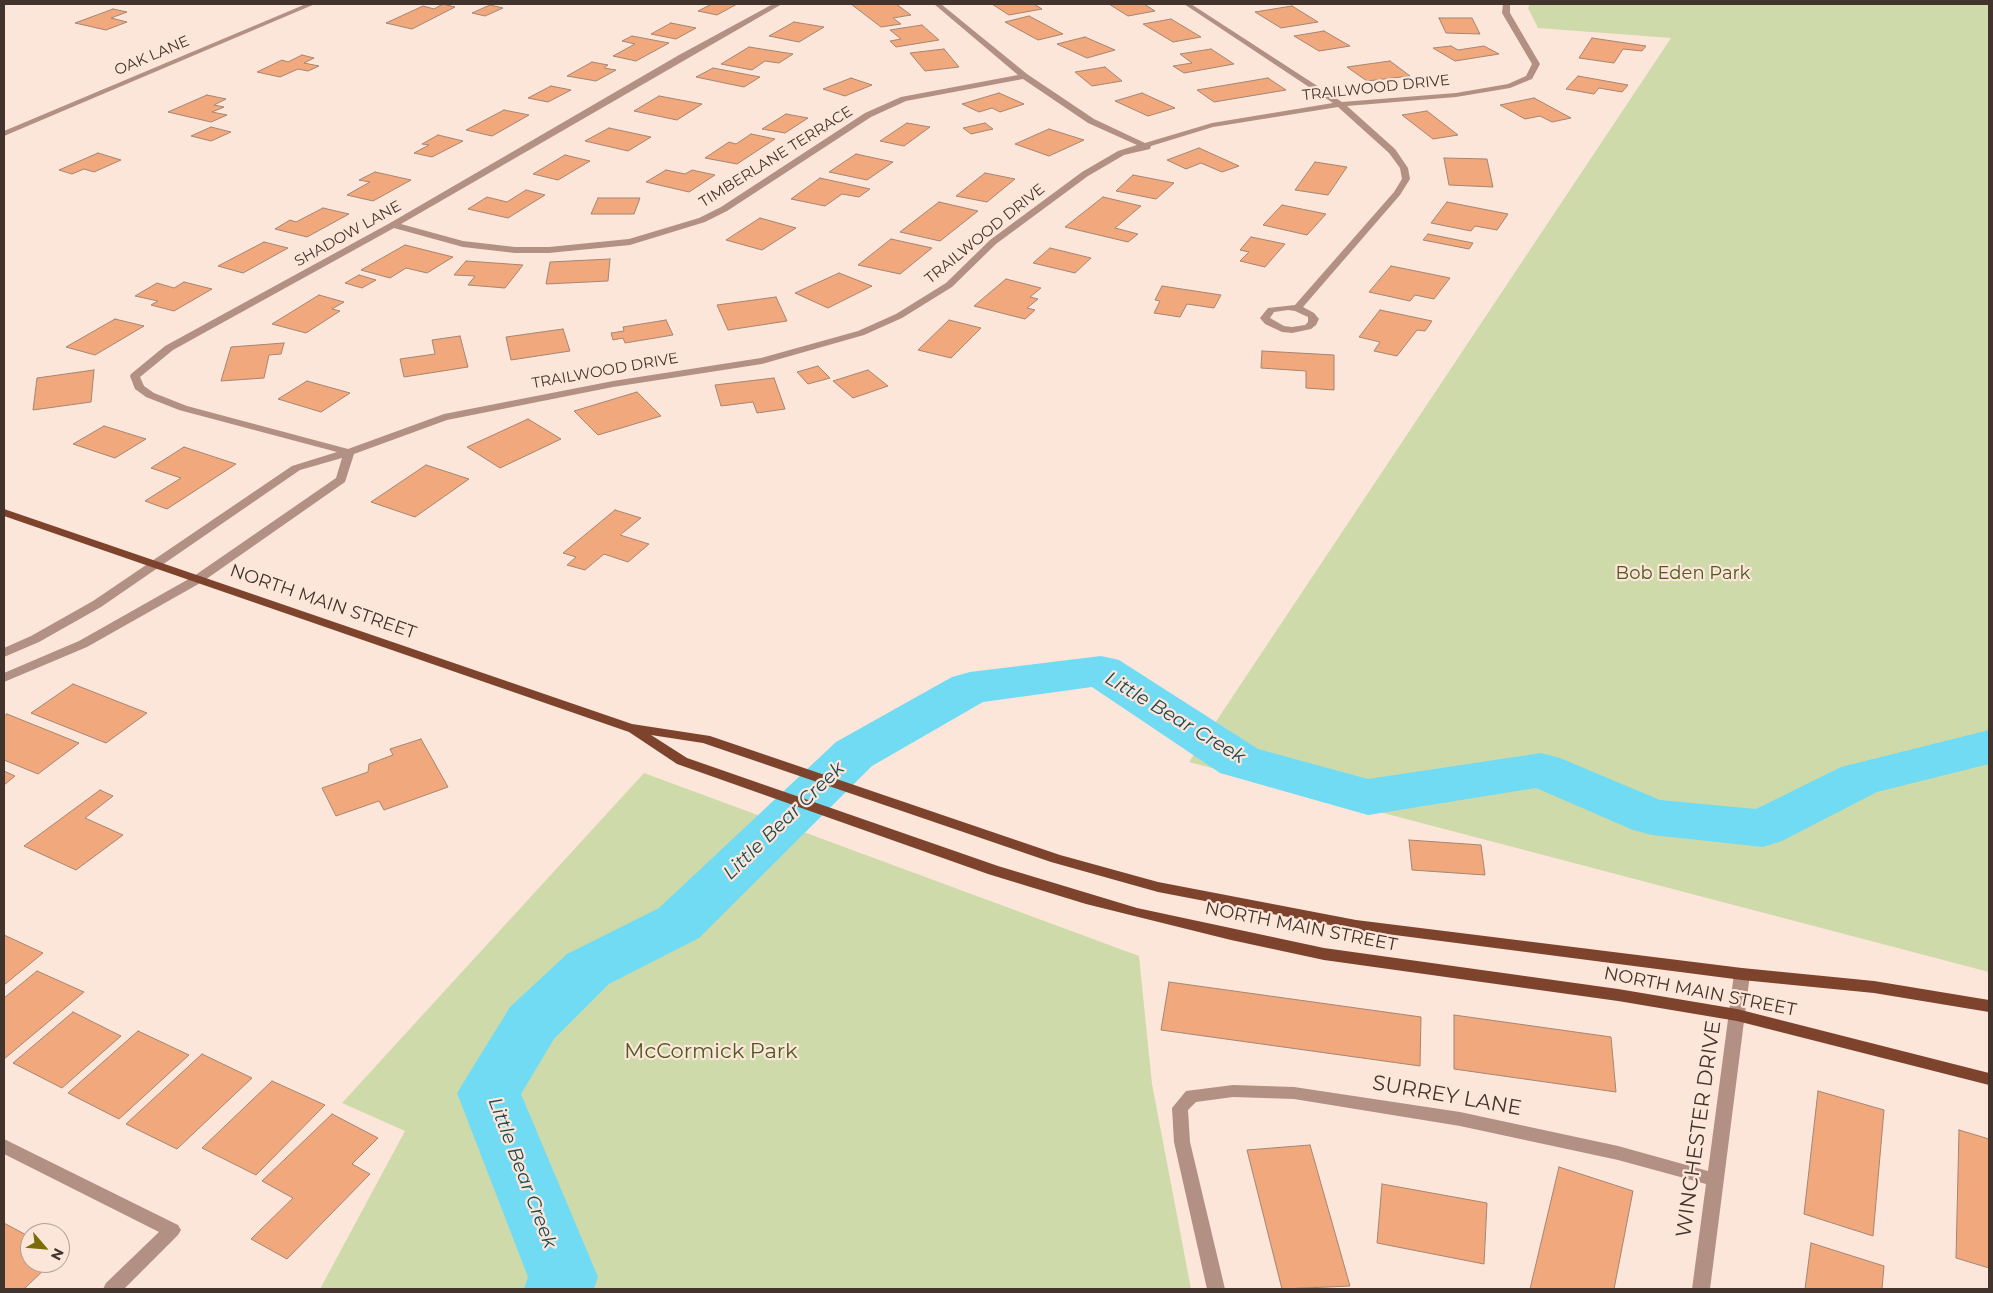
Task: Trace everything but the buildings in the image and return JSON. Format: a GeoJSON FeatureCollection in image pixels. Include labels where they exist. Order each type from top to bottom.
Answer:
{"type":"FeatureCollection","features":[{"type":"Feature","properties":{"kind":"main road","name":"NORTH MAIN STREET"},"geometry":{"type":"LineString","coordinates":[[4,512],[630,728],[705,739],[1056,859],[1158,887],[1356,925],[1742,974],[1874,987],[1989,1006]]}},
{"type":"Feature","properties":{"kind":"main road","name":"NORTH MAIN STREET"},"geometry":{"type":"LineString","coordinates":[[630,728],[682,761],[941,852],[1086,899],[1231,936],[1324,954],[1618,995],[1737,1014],[1989,1079]]}},
{"type":"Feature","properties":{"kind":"street","name":"OAK LANE"},"geometry":{"type":"LineString","coordinates":[[4,134],[311,4]]}},
{"type":"Feature","properties":{"kind":"street","name":"SHADOW LANE"},"geometry":{"type":"LineString","coordinates":[[349,452],[183,408],[150,395],[140,387],[135,376],[169,348],[393,225],[682,56],[778,4]]}},
{"type":"Feature","properties":{"kind":"street"},"geometry":{"type":"LineString","coordinates":[[937,4],[1024,76],[1091,121],[1147,147]]}},
{"type":"Feature","properties":{"kind":"street"},"geometry":{"type":"LineString","coordinates":[[1187,4],[1340,104],[1392,151],[1404,168],[1406,179],[1397,193],[1297,308]]}},
{"type":"Feature","properties":{"kind":"street","name":"TRAILWOOD DRIVE"},"geometry":{"type":"LineString","coordinates":[[4,653],[36,639],[97,604],[296,468],[349,452],[444,417],[613,384],[762,361],[861,333],[899,316],[949,285],[993,242],[1085,174],[1121,153],[1147,147],[1212,125],[1340,104],[1456,95],[1510,86],[1529,77],[1536,64],[1506,13],[1506,4]]}},
{"type":"Feature","properties":{"kind":"street","name":"TIMBERLANE TERRACE"},"geometry":{"type":"LineString","coordinates":[[393,225],[462,244],[515,250],[549,250],[630,242],[702,220],[724,209],[868,115],[904,99],[1024,76]]}},
{"type":"Feature","properties":{"kind":"street"},"geometry":{"type":"LineString","coordinates":[[4,678],[83,644],[198,578],[341,480],[349,452]]}},
{"type":"Feature","properties":{"kind":"street","name":"WINCHESTER DRIVE"},"geometry":{"type":"LineString","coordinates":[[1701,1289],[1742,974]]}},
{"type":"Feature","properties":{"kind":"street","name":"SURREY LANE"},"geometry":{"type":"LineString","coordinates":[[1216,1289],[1182,1142],[1179,1117],[1180,1108],[1192,1096],[1233,1091],[1294,1093],[1460,1118],[1618,1153],[1716,1180]]}},
{"type":"Feature","properties":{"kind":"street"},"geometry":{"type":"LineString","coordinates":[[4,1146],[172,1230],[112,1289]]}},
{"type":"Feature","properties":{"kind":"green space","name":"Bob Eden Park"},"geometry":{"type":"Polygon","coordinates":[[[1530,4],[1989,4],[1989,972],[1189,762],[1671,38],[1538,28],[1528,8],[1530,4]]]}},
{"type":"Feature","properties":{"kind":"green space","name":"McCormick Park"},"geometry":{"type":"Polygon","coordinates":[[[644,773],[1139,956],[1152,1084],[1191,1289],[320,1289],[405,1131],[342,1103],[644,773]]]}},
{"type":"Feature","properties":{"kind":"waterway","name":"Little Bear Creek"},"geometry":{"type":"LineString","coordinates":[[559,1289],[563,1277],[489,1093],[532,1023],[588,969],[679,923],[854,754],[970,688],[1101,671],[1239,761],[1368,797],[1541,770],[1652,817],[1763,828],[1860,779],[1989,747]]}}]}
